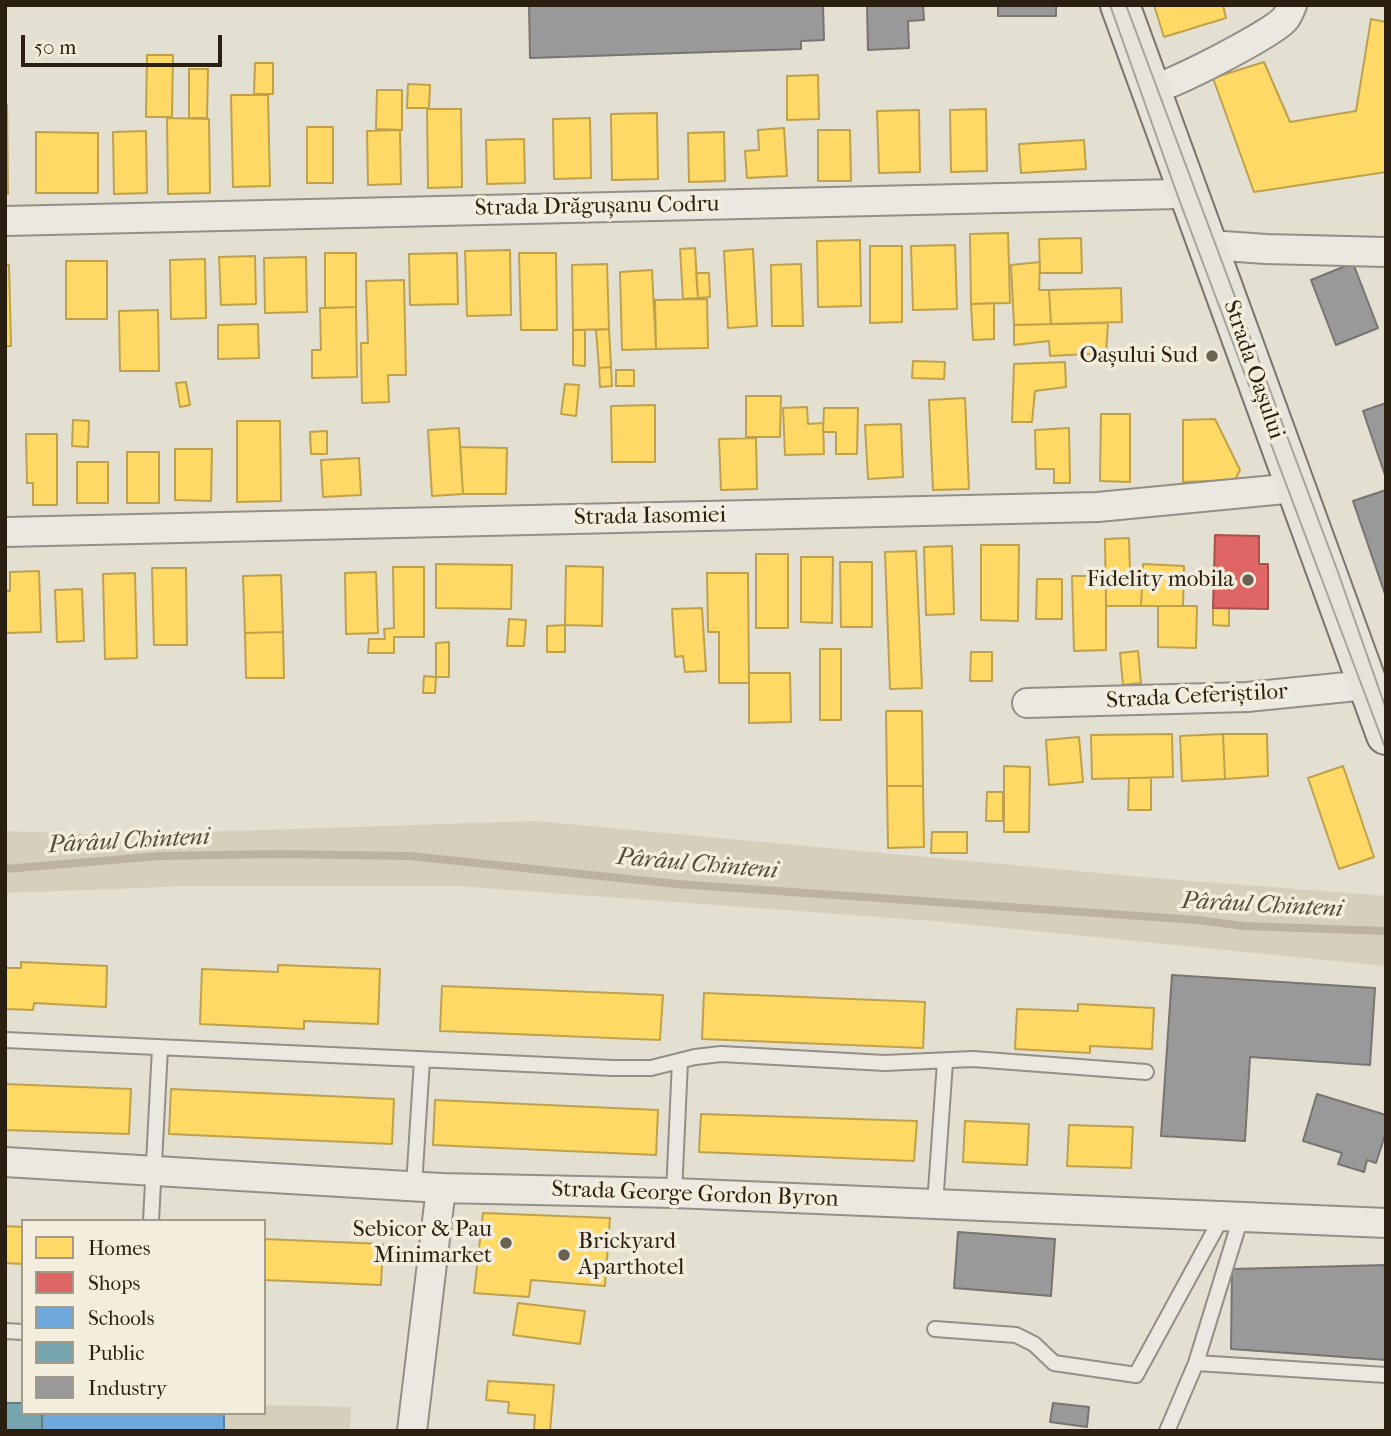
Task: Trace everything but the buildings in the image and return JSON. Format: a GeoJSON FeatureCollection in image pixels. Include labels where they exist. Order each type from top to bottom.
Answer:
{"type":"FeatureCollection","features":[{"type":"Feature","properties":{"kind":"main road","name":"Strada Oașului"},"geometry":{"type":"LineString","coordinates":[[1120,5],[1386,735]]}},
{"type":"Feature","properties":{"kind":"street"},"geometry":{"type":"LineString","coordinates":[[1151,89],[1265,34],[1285,19],[1293,5]]}},
{"type":"Feature","properties":{"kind":"street","name":"Strada Drăgușanu Codru"},"geometry":{"type":"LineString","coordinates":[[5,221],[1177,194],[1189,191]]}},
{"type":"Feature","properties":{"kind":"street"},"geometry":{"type":"LineString","coordinates":[[1209,245],[1386,252]]}},
{"type":"Feature","properties":{"kind":"street","name":"Strada Iasomiei"},"geometry":{"type":"LineString","coordinates":[[5,532],[1098,507],[1294,488]]}},
{"type":"Feature","properties":{"kind":"street","name":"Strada Ceferiștilor"},"geometry":{"type":"LineString","coordinates":[[1027,703],[1247,697],[1367,685]]}},
{"type":"Feature","properties":{"kind":"street","name":"Strada George Gordon Byron"},"geometry":{"type":"LineString","coordinates":[[5,1162],[428,1187],[674,1193],[1386,1223]]}},
{"type":"Feature","properties":{"kind":"street"},"geometry":{"type":"LineString","coordinates":[[412,1431],[428,1187]]}},
{"type":"Feature","properties":{"kind":"lane"},"geometry":{"type":"LineString","coordinates":[[5,1040],[626,1068],[652,1068],[721,1054],[885,1063],[973,1059],[1146,1072]]}},
{"type":"Feature","properties":{"kind":"lane"},"geometry":{"type":"LineString","coordinates":[[151,1219],[160,1048]]}},
{"type":"Feature","properties":{"kind":"lane"},"geometry":{"type":"LineString","coordinates":[[422,1060],[428,1187]]}},
{"type":"Feature","properties":{"kind":"lane"},"geometry":{"type":"LineString","coordinates":[[674,1193],[680,1061]]}},
{"type":"Feature","properties":{"kind":"lane"},"geometry":{"type":"LineString","coordinates":[[935,1205],[945,1062]]}},
{"type":"Feature","properties":{"kind":"lane"},"geometry":{"type":"LineString","coordinates":[[934,1329],[1016,1335],[1034,1344],[1054,1363],[1136,1375],[1232,1217]]}},
{"type":"Feature","properties":{"kind":"lane"},"geometry":{"type":"LineString","coordinates":[[1167,1431],[1196,1363],[1232,1217]]}},
{"type":"Feature","properties":{"kind":"lane"},"geometry":{"type":"LineString","coordinates":[[1196,1363],[1386,1375]]}},
{"type":"Feature","properties":{"kind":"shaded area"},"geometry":{"type":"Polygon","coordinates":[[[535,821],[1153,878],[1386,896],[1386,966],[934,921],[457,886],[189,886],[5,893],[5,831],[114,835],[535,821]]]}},
{"type":"Feature","properties":{"kind":"shaded area"},"geometry":{"type":"Polygon","coordinates":[[[266,1405],[351,1407],[350,1431],[224,1431],[224,1415],[266,1415],[266,1405]]]}},
{"type":"Feature","properties":{"kind":"waterway","name":"Pârâul Chinteni"},"geometry":{"type":"LineString","coordinates":[[5,869],[160,856],[410,856],[676,884],[1197,920],[1243,926],[1386,931]]}},
{"type":"Feature","properties":{"kind":"tram line"},"geometry":{"type":"LineString","coordinates":[[1110,5],[1177,194],[1386,750]]}},
{"type":"Feature","properties":{"kind":"tram line"},"geometry":{"type":"LineString","coordinates":[[1126,5],[1339,575],[1386,709]]}},
{"type":"Feature","properties":{"kind":"place","name":"Oașului Sud"},"geometry":{"type":"Point","coordinates":[1212,356]}},
{"type":"Feature","properties":{"kind":"place","name":"Fidelity mobila"},"geometry":{"type":"Point","coordinates":[1248,580]}},
{"type":"Feature","properties":{"kind":"place","name":"Sebicor & Pau Minimarket"},"geometry":{"type":"Point","coordinates":[506,1243]}},
{"type":"Feature","properties":{"kind":"place","name":"Brickyard Aparthotel"},"geometry":{"type":"Point","coordinates":[564,1255]}}]}
